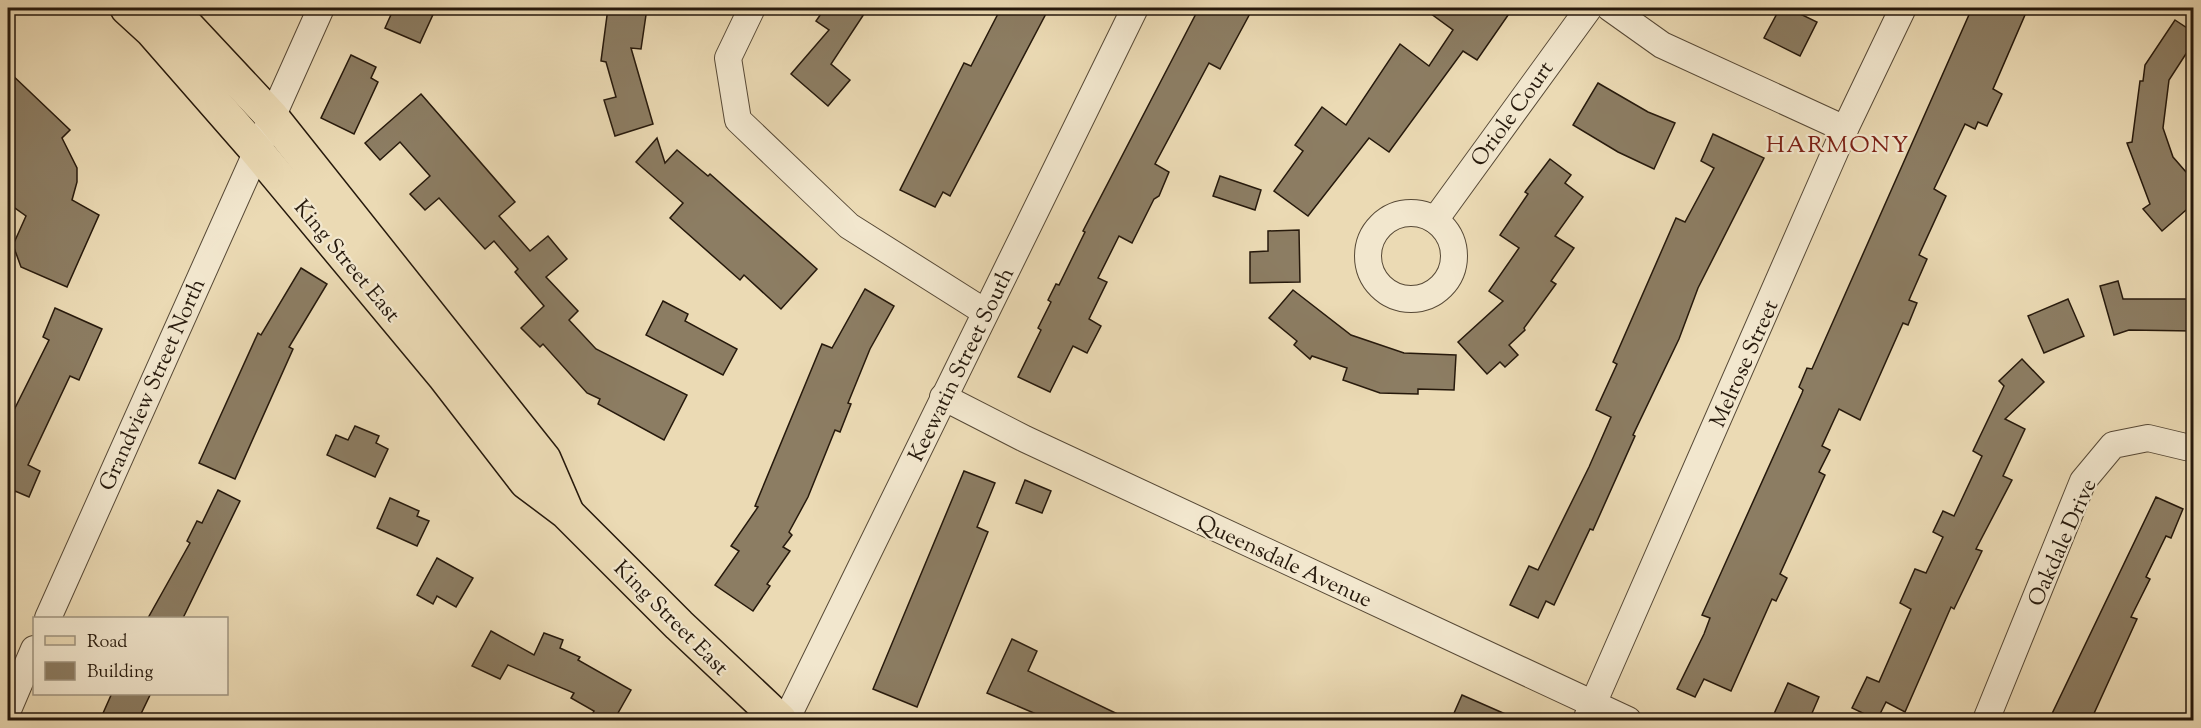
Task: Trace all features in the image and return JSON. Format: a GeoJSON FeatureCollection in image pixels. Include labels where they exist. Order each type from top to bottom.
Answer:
{"type":"FeatureCollection","features":[{"type":"Feature","properties":{"kind":"main road","name":"King Street East"},"geometry":{"type":"LineString","coordinates":[[127,8],[152,30],[256,150],[437,367],[526,482],[566,512],[679,625],[780,720]]}},
{"type":"Feature","properties":{"kind":"main road","name":"King Street East"},"geometry":{"type":"LineString","coordinates":[[170,8],[272,117],[544,459],[566,512]]}},
{"type":"Feature","properties":{"kind":"street","name":"Grandview Street North"},"geometry":{"type":"LineString","coordinates":[[48,617],[321,8]]}},
{"type":"Feature","properties":{"kind":"street"},"geometry":{"type":"LineString","coordinates":[[752,8],[728,58],[738,120],[849,226],[985,312]]}},
{"type":"Feature","properties":{"kind":"street","name":"Keewatin Street South"},"geometry":{"type":"LineString","coordinates":[[786,720],[1135,8]]}},
{"type":"Feature","properties":{"kind":"street","name":"Oriole Court"},"geometry":{"type":"LineString","coordinates":[[1435,220],[1589,8]]}},
{"type":"Feature","properties":{"kind":"street"},"geometry":{"type":"LineString","coordinates":[[1610,8],[1662,45],[1845,129]]}},
{"type":"Feature","properties":{"kind":"street","name":"Melrose Street"},"geometry":{"type":"LineString","coordinates":[[1590,712],[1845,129],[1903,8]]}},
{"type":"Feature","properties":{"kind":"street","name":"Queensdale Avenue"},"geometry":{"type":"LineString","coordinates":[[943,397],[1025,439],[1590,712],[1628,720]]}},
{"type":"Feature","properties":{"kind":"street","name":"Oakdale Drive"},"geometry":{"type":"LineString","coordinates":[[1986,720],[2083,481],[2113,445],[2148,438],[2193,449]]}},
{"type":"Feature","properties":{"kind":"street"},"geometry":{"type":"LineString","coordinates":[[8,710],[33,651]]}},
{"type":"Feature","properties":{"kind":"building"},"geometry":{"type":"Polygon","coordinates":[[[394,8],[436,8],[420,43],[385,28],[394,8]]]}},
{"type":"Feature","properties":{"kind":"building"},"geometry":{"type":"Polygon","coordinates":[[[608,8],[647,8],[641,49],[631,48],[653,124],[615,136],[604,100],[616,97],[606,62],[601,61],[608,8]]]}},
{"type":"Feature","properties":{"kind":"building"},"geometry":{"type":"Polygon","coordinates":[[[825,8],[868,8],[831,64],[850,80],[828,106],[791,74],[829,30],[816,21],[825,8]]]}},
{"type":"Feature","properties":{"kind":"building"},"geometry":{"type":"Polygon","coordinates":[[[1001,8],[1049,8],[950,196],[943,192],[935,207],[900,190],[964,63],[971,66],[1001,8]]]}},
{"type":"Feature","properties":{"kind":"building"},"geometry":{"type":"Polygon","coordinates":[[[1199,8],[1253,8],[1220,69],[1209,63],[1155,164],[1169,172],[1159,196],[1154,199],[1132,243],[1119,236],[1098,278],[1107,282],[1089,319],[1101,326],[1087,353],[1073,346],[1050,392],[1018,377],[1041,330],[1038,328],[1051,302],[1048,300],[1056,284],[1059,285],[1085,232],[1083,231],[1199,8]]]}},
{"type":"Feature","properties":{"kind":"building"},"geometry":{"type":"Polygon","coordinates":[[[1423,8],[1513,8],[1477,60],[1463,51],[1389,152],[1369,138],[1308,216],[1274,191],[1303,151],[1295,145],[1322,107],[1346,125],[1400,44],[1429,66],[1453,30],[1423,8]]]}},
{"type":"Feature","properties":{"kind":"building"},"geometry":{"type":"Polygon","coordinates":[[[1780,8],[1788,8],[1817,22],[1800,56],[1764,38],[1780,8]]]}},
{"type":"Feature","properties":{"kind":"building"},"geometry":{"type":"Polygon","coordinates":[[[1972,8],[2028,8],[1993,89],[2002,94],[1987,126],[1978,122],[1975,129],[1965,124],[1934,189],[1946,196],[1919,255],[1927,259],[1909,300],[1917,303],[1908,325],[1903,323],[1860,420],[1839,409],[1822,446],[1830,450],[1819,472],[1825,475],[1780,574],[1787,578],[1776,601],[1772,599],[1731,691],[1704,679],[1695,697],[1677,689],[1710,618],[1702,615],[1802,393],[1803,390],[1799,387],[1807,368],[1812,369],[1972,8]]]}},
{"type":"Feature","properties":{"kind":"building"},"geometry":{"type":"Polygon","coordinates":[[[2175,20],[2193,32],[2193,43],[2169,80],[2163,128],[2173,157],[2193,180],[2193,204],[2162,231],[2143,209],[2150,204],[2127,143],[2132,142],[2140,81],[2143,81],[2145,65],[2175,20]]]}},
{"type":"Feature","properties":{"kind":"building"},"geometry":{"type":"Polygon","coordinates":[[[351,55],[376,67],[371,78],[378,82],[354,134],[321,118],[351,55]]]}},
{"type":"Feature","properties":{"kind":"building"},"geometry":{"type":"Polygon","coordinates":[[[8,71],[70,130],[62,138],[77,168],[77,182],[72,200],[99,215],[67,287],[21,267],[13,245],[26,216],[8,203],[8,71]]]}},
{"type":"Feature","properties":{"kind":"building"},"geometry":{"type":"Polygon","coordinates":[[[1598,83],[1648,112],[1675,123],[1654,169],[1618,152],[1573,125],[1598,83]]]}},
{"type":"Feature","properties":{"kind":"building"},"geometry":{"type":"Polygon","coordinates":[[[421,94],[515,202],[499,216],[530,251],[548,236],[567,259],[546,277],[578,311],[569,320],[596,349],[687,395],[664,440],[598,404],[600,399],[587,393],[543,344],[540,347],[521,328],[544,306],[515,272],[518,269],[494,241],[485,249],[439,198],[425,210],[410,194],[430,176],[400,142],[380,160],[365,143],[421,94]]]}},
{"type":"Feature","properties":{"kind":"building"},"geometry":{"type":"Polygon","coordinates":[[[1713,134],[1764,158],[1698,288],[1679,339],[1633,435],[1635,436],[1593,530],[1590,529],[1554,605],[1546,601],[1538,618],[1510,605],[1529,566],[1538,570],[1611,417],[1596,410],[1617,364],[1613,362],[1676,218],[1685,222],[1714,168],[1701,161],[1713,134]]]}},
{"type":"Feature","properties":{"kind":"building"},"geometry":{"type":"Polygon","coordinates":[[[657,138],[665,163],[677,150],[708,176],[710,174],[817,269],[781,309],[744,275],[740,280],[670,218],[683,203],[636,162],[657,138]]]}},
{"type":"Feature","properties":{"kind":"building"},"geometry":{"type":"Polygon","coordinates":[[[1550,159],[1571,175],[1565,183],[1583,197],[1555,236],[1574,248],[1551,281],[1556,284],[1524,328],[1525,330],[1509,345],[1518,355],[1505,367],[1500,362],[1487,374],[1458,342],[1503,301],[1489,291],[1519,248],[1500,235],[1528,194],[1525,192],[1550,159]]]}},
{"type":"Feature","properties":{"kind":"building"},"geometry":{"type":"Polygon","coordinates":[[[1220,176],[1261,190],[1255,210],[1213,196],[1220,176]]]}},
{"type":"Feature","properties":{"kind":"building"},"geometry":{"type":"Polygon","coordinates":[[[1299,230],[1300,282],[1250,283],[1250,252],[1268,251],[1268,231],[1299,230]]]}},
{"type":"Feature","properties":{"kind":"building"},"geometry":{"type":"Polygon","coordinates":[[[301,268],[327,284],[289,347],[293,349],[235,479],[199,463],[258,333],[261,335],[301,268]]]}},
{"type":"Feature","properties":{"kind":"building"},"geometry":{"type":"Polygon","coordinates":[[[2118,281],[2123,299],[2193,299],[2193,331],[2129,330],[2114,335],[2100,286],[2118,281]]]}},
{"type":"Feature","properties":{"kind":"building"},"geometry":{"type":"Polygon","coordinates":[[[865,289],[894,306],[870,349],[848,403],[851,404],[840,432],[835,430],[808,497],[789,532],[792,535],[783,547],[790,551],[767,584],[770,586],[753,611],[715,585],[739,551],[731,546],[758,507],[755,506],[822,344],[832,348],[865,289]]]}},
{"type":"Feature","properties":{"kind":"building"},"geometry":{"type":"Polygon","coordinates":[[[1293,290],[1351,335],[1404,353],[1456,355],[1454,390],[1418,389],[1418,394],[1380,393],[1343,380],[1347,368],[1312,356],[1310,359],[1294,345],[1297,341],[1269,318],[1293,290]]]}},
{"type":"Feature","properties":{"kind":"building"},"geometry":{"type":"Polygon","coordinates":[[[2068,299],[2084,336],[2044,353],[2028,316],[2068,299]]]}},
{"type":"Feature","properties":{"kind":"building"},"geometry":{"type":"Polygon","coordinates":[[[663,301],[688,314],[685,321],[737,349],[723,375],[646,335],[663,301]]]}},
{"type":"Feature","properties":{"kind":"building"},"geometry":{"type":"Polygon","coordinates":[[[55,308],[102,329],[79,380],[70,376],[28,465],[40,471],[29,497],[15,491],[8,508],[8,422],[49,340],[43,337],[55,308]]]}},
{"type":"Feature","properties":{"kind":"building"},"geometry":{"type":"Polygon","coordinates":[[[2022,359],[2044,382],[2005,419],[2025,429],[2003,476],[2012,480],[1976,549],[1982,551],[1954,609],[1951,607],[1905,712],[1886,702],[1877,720],[1852,708],[1867,677],[1879,682],[1911,609],[1900,603],[1915,569],[1926,573],[1943,537],[1933,532],[1943,511],[1954,516],[1982,456],[1973,451],[2004,386],[1999,381],[2022,359]]]}},
{"type":"Feature","properties":{"kind":"building"},"geometry":{"type":"Polygon","coordinates":[[[355,426],[379,436],[376,443],[388,449],[375,477],[327,455],[336,435],[348,440],[355,426]]]}},
{"type":"Feature","properties":{"kind":"building"},"geometry":{"type":"Polygon","coordinates":[[[964,471],[995,483],[977,527],[988,532],[917,707],[873,689],[964,471]]]}},
{"type":"Feature","properties":{"kind":"building"},"geometry":{"type":"Polygon","coordinates":[[[1025,480],[1051,491],[1042,513],[1016,503],[1025,480]]]}},
{"type":"Feature","properties":{"kind":"building"},"geometry":{"type":"Polygon","coordinates":[[[218,490],[240,501],[183,617],[149,617],[190,543],[187,541],[197,521],[202,523],[218,490]]]}},
{"type":"Feature","properties":{"kind":"building"},"geometry":{"type":"Polygon","coordinates":[[[2156,497],[2183,509],[2171,538],[2166,536],[2146,577],[2150,579],[2131,617],[2137,619],[2091,720],[2049,720],[2156,497]]]}},
{"type":"Feature","properties":{"kind":"building"},"geometry":{"type":"Polygon","coordinates":[[[390,498],[419,511],[417,516],[429,521],[417,546],[377,528],[390,498]]]}},
{"type":"Feature","properties":{"kind":"building"},"geometry":{"type":"Polygon","coordinates":[[[437,558],[473,578],[456,607],[437,596],[433,604],[417,595],[437,558]]]}},
{"type":"Feature","properties":{"kind":"building"},"geometry":{"type":"Polygon","coordinates":[[[491,631],[534,655],[544,633],[563,640],[560,648],[580,657],[578,660],[631,690],[614,720],[589,720],[594,711],[571,698],[574,693],[508,665],[500,679],[472,666],[491,631]]]}},
{"type":"Feature","properties":{"kind":"building"},"geometry":{"type":"Polygon","coordinates":[[[1012,639],[1037,651],[1028,671],[1130,720],[1050,720],[987,693],[1012,639]]]}},
{"type":"Feature","properties":{"kind":"building"},"geometry":{"type":"Polygon","coordinates":[[[1788,683],[1819,697],[1809,720],[1783,720],[1773,716],[1788,683]]]}},
{"type":"Feature","properties":{"kind":"building"},"geometry":{"type":"Polygon","coordinates":[[[111,695],[150,695],[138,720],[100,720],[111,695]]]}},
{"type":"Feature","properties":{"kind":"building"},"geometry":{"type":"Polygon","coordinates":[[[1462,695],[1519,720],[1451,720],[1462,695]]]}},
{"type":"Feature","properties":{"kind":"district","name":"HARMONY"},"geometry":{"type":"Point","coordinates":[1838,144]}}]}
